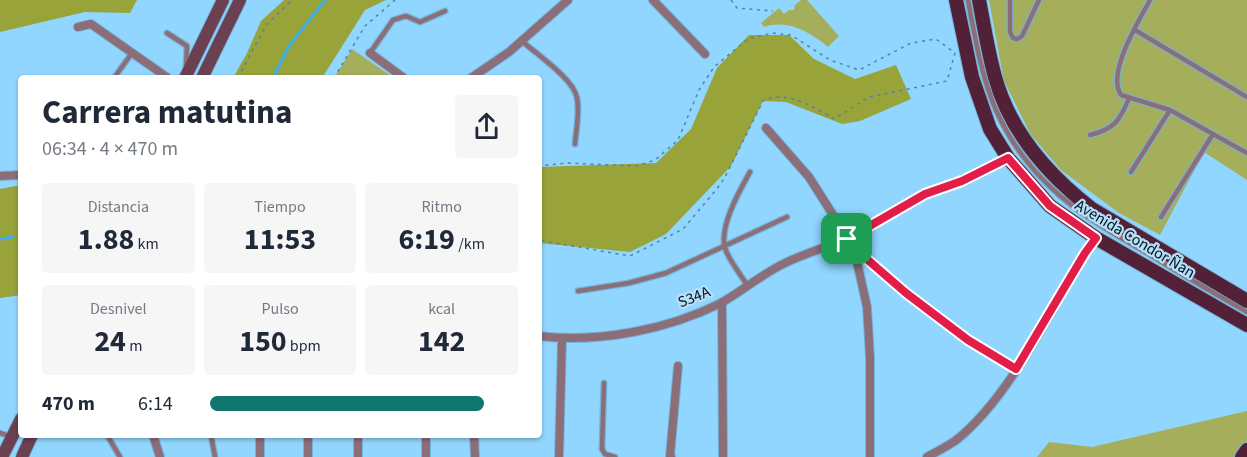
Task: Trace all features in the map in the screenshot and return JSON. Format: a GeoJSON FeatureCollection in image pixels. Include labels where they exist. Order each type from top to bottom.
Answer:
{"type":"FeatureCollection","features":[{"type":"Feature","properties":{"kind":"main road"},"geometry":{"type":"LineString","coordinates":[[186,75],[224,0]]}},
{"type":"Feature","properties":{"kind":"main road"},"geometry":{"type":"LineString","coordinates":[[203,75],[240,0]]}},
{"type":"Feature","properties":{"kind":"main road","name":"Avenida Condor Ñan"},"geometry":{"type":"LineString","coordinates":[[956,0],[972,78],[990,129],[1008,158],[1050,206],[1096,238],[1247,325]]}},
{"type":"Feature","properties":{"kind":"main road","name":"Avenida Condor Ñan"},"geometry":{"type":"LineString","coordinates":[[979,0],[995,78],[1020,133],[1034,154],[1072,194],[1092,209],[1247,301]]}},
{"type":"Feature","properties":{"kind":"main road"},"geometry":{"type":"LineString","coordinates":[[2,457],[18,426]]}},
{"type":"Feature","properties":{"kind":"main road"},"geometry":{"type":"LineString","coordinates":[[22,457],[31,438]]}},
{"type":"Feature","properties":{"kind":"main road"},"geometry":{"type":"LineString","coordinates":[[1242,457],[1247,450]]}},
{"type":"Feature","properties":{"kind":"street"},"geometry":{"type":"LineString","coordinates":[[475,75],[522,41],[568,0]]}},
{"type":"Feature","properties":{"kind":"street"},"geometry":{"type":"LineString","coordinates":[[653,0],[705,54]]}},
{"type":"Feature","properties":{"kind":"street"},"geometry":{"type":"LineString","coordinates":[[78,27],[91,24],[164,75]]}},
{"type":"Feature","properties":{"kind":"street"},"geometry":{"type":"LineString","coordinates":[[370,53],[400,75]]}},
{"type":"Feature","properties":{"kind":"street"},"geometry":{"type":"LineString","coordinates":[[766,128],[809,177],[854,248],[906,293],[959,334],[1016,369]]}},
{"type":"Feature","properties":{"kind":"street"},"geometry":{"type":"LineString","coordinates":[[0,176],[18,175]]}},
{"type":"Feature","properties":{"kind":"street"},"geometry":{"type":"LineString","coordinates":[[927,457],[954,441],[990,405],[1016,369],[1096,238]]}},
{"type":"Feature","properties":{"kind":"street","name":"S34A"},"geometry":{"type":"LineString","coordinates":[[542,336],[562,339],[611,335],[659,326],[688,317],[722,302],[784,264],[847,239]]}},
{"type":"Feature","properties":{"kind":"street"},"geometry":{"type":"LineString","coordinates":[[854,248],[867,307],[870,457]]}},
{"type":"Feature","properties":{"kind":"street"},"geometry":{"type":"LineString","coordinates":[[722,302],[723,457]]}},
{"type":"Feature","properties":{"kind":"street"},"geometry":{"type":"LineString","coordinates":[[559,457],[562,339]]}},
{"type":"Feature","properties":{"kind":"street"},"geometry":{"type":"LineString","coordinates":[[671,457],[678,366]]}},
{"type":"Feature","properties":{"kind":"street"},"geometry":{"type":"LineString","coordinates":[[154,438],[160,457]]}},
{"type":"Feature","properties":{"kind":"street"},"geometry":{"type":"LineString","coordinates":[[260,438],[260,457]]}},
{"type":"Feature","properties":{"kind":"street"},"geometry":{"type":"LineString","coordinates":[[308,438],[308,457]]}},
{"type":"Feature","properties":{"kind":"street"},"geometry":{"type":"LineString","coordinates":[[358,438],[358,457]]}},
{"type":"Feature","properties":{"kind":"street"},"geometry":{"type":"LineString","coordinates":[[426,438],[426,457]]}},
{"type":"Feature","properties":{"kind":"street"},"geometry":{"type":"LineString","coordinates":[[474,438],[475,457]]}},
{"type":"Feature","properties":{"kind":"lane"},"geometry":{"type":"LineString","coordinates":[[968,0],[982,72],[997,111],[1019,152],[1039,176],[1059,196],[1092,221],[1247,312]]}},
{"type":"Feature","properties":{"kind":"lane"},"geometry":{"type":"LineString","coordinates":[[1010,1],[1010,32],[1013,38],[1017,39],[1022,36],[1039,0]]}},
{"type":"Feature","properties":{"kind":"lane"},"geometry":{"type":"LineString","coordinates":[[1150,0],[1118,67],[1117,89],[1121,95],[1170,111],[1247,153]]}},
{"type":"Feature","properties":{"kind":"lane"},"geometry":{"type":"LineString","coordinates":[[370,53],[393,20],[406,16],[420,22],[446,11]]}},
{"type":"Feature","properties":{"kind":"lane"},"geometry":{"type":"LineString","coordinates":[[1135,30],[1247,96]]}},
{"type":"Feature","properties":{"kind":"lane"},"geometry":{"type":"LineString","coordinates":[[167,33],[188,46],[185,75]]}},
{"type":"Feature","properties":{"kind":"lane"},"geometry":{"type":"LineString","coordinates":[[522,41],[569,82],[575,92],[578,99],[575,144]]}},
{"type":"Feature","properties":{"kind":"lane"},"geometry":{"type":"LineString","coordinates":[[116,75],[132,53]]}},
{"type":"Feature","properties":{"kind":"lane"},"geometry":{"type":"LineString","coordinates":[[1090,135],[1103,132],[1114,125],[1124,111],[1129,98]]}},
{"type":"Feature","properties":{"kind":"lane"},"geometry":{"type":"LineString","coordinates":[[1131,172],[1170,111]]}},
{"type":"Feature","properties":{"kind":"lane"},"geometry":{"type":"LineString","coordinates":[[1161,217],[1213,134]]}},
{"type":"Feature","properties":{"kind":"lane"},"geometry":{"type":"LineString","coordinates":[[747,285],[725,248],[726,227],[732,206],[750,172]]}},
{"type":"Feature","properties":{"kind":"lane"},"geometry":{"type":"LineString","coordinates":[[578,291],[629,283],[666,273],[725,248],[787,217]]}},
{"type":"Feature","properties":{"kind":"lane"},"geometry":{"type":"LineString","coordinates":[[604,383],[602,449],[604,454],[615,457]]}},
{"type":"Feature","properties":{"kind":"lane"},"geometry":{"type":"LineString","coordinates":[[0,433],[13,437]]}},
{"type":"Feature","properties":{"kind":"lane"},"geometry":{"type":"LineString","coordinates":[[109,438],[120,457]]}},
{"type":"Feature","properties":{"kind":"lane"},"geometry":{"type":"LineString","coordinates":[[212,438],[215,457]]}},
{"type":"Feature","properties":{"kind":"path"},"geometry":{"type":"LineString","coordinates":[[240,75],[266,25],[292,0]]}},
{"type":"Feature","properties":{"kind":"path"},"geometry":{"type":"LineString","coordinates":[[336,75],[365,26],[395,0]]}},
{"type":"Feature","properties":{"kind":"path"},"geometry":{"type":"LineString","coordinates":[[731,0],[737,8],[773,11]]}},
{"type":"Feature","properties":{"kind":"path"},"geometry":{"type":"LineString","coordinates":[[542,166],[567,163],[637,166],[655,160],[678,140],[699,90],[714,67],[748,39],[772,33],[791,35],[830,60],[859,70],[911,43],[936,39],[955,53],[947,81],[869,97],[834,119],[802,101],[774,95],[763,101],[716,190],[683,229],[630,256],[542,241]]}},
{"type":"Feature","properties":{"kind":"path"},"geometry":{"type":"LineString","coordinates":[[847,239],[925,194],[962,181],[1008,158]]}},
{"type":"Feature","properties":{"kind":"green space"},"geometry":{"type":"Polygon","coordinates":[[[0,0],[137,0],[130,13],[85,12],[0,32],[0,0]]]}},
{"type":"Feature","properties":{"kind":"green space"},"geometry":{"type":"Polygon","coordinates":[[[284,0],[386,0],[365,10],[324,75],[235,75],[261,21],[284,0]]]}},
{"type":"Feature","properties":{"kind":"green space"},"geometry":{"type":"Polygon","coordinates":[[[801,0],[807,0],[839,36],[828,47],[814,36],[798,28],[782,25],[764,27],[761,23],[779,8],[784,14],[789,10],[794,10],[795,5],[801,0]]]}},
{"type":"Feature","properties":{"kind":"green space"},"geometry":{"type":"Polygon","coordinates":[[[989,0],[1247,0],[1247,180],[1204,152],[1160,235],[1119,213],[1061,170],[1031,135],[1004,81],[989,0]]]}},
{"type":"Feature","properties":{"kind":"green space"},"geometry":{"type":"Polygon","coordinates":[[[749,35],[789,35],[814,59],[855,79],[896,65],[911,99],[860,121],[842,124],[786,102],[763,101],[731,166],[666,234],[630,252],[542,243],[542,167],[656,163],[691,129],[717,68],[749,35]]]}},
{"type":"Feature","properties":{"kind":"green space"},"geometry":{"type":"Polygon","coordinates":[[[352,49],[390,75],[336,75],[352,49]]]}},
{"type":"Feature","properties":{"kind":"green space"},"geometry":{"type":"Polygon","coordinates":[[[18,186],[18,295],[0,298],[0,189],[18,186]]]}},
{"type":"Feature","properties":{"kind":"green space"},"geometry":{"type":"Polygon","coordinates":[[[1247,411],[1247,445],[1240,457],[1037,457],[1049,442],[1092,447],[1247,411]]]}},
{"type":"Feature","properties":{"kind":"waterway"},"geometry":{"type":"LineString","coordinates":[[274,75],[289,46],[325,0]]}},
{"type":"Feature","properties":{"kind":"waterway"},"geometry":{"type":"LineString","coordinates":[[0,239],[13,237]]}},
{"type":"Feature","properties":{"kind":"route"},"geometry":{"type":"LineString","coordinates":[[1008,158],[1050,206],[1096,238],[1016,369],[968,340],[906,293],[854,248],[847,239],[925,194],[962,181],[1008,158]]}}]}
